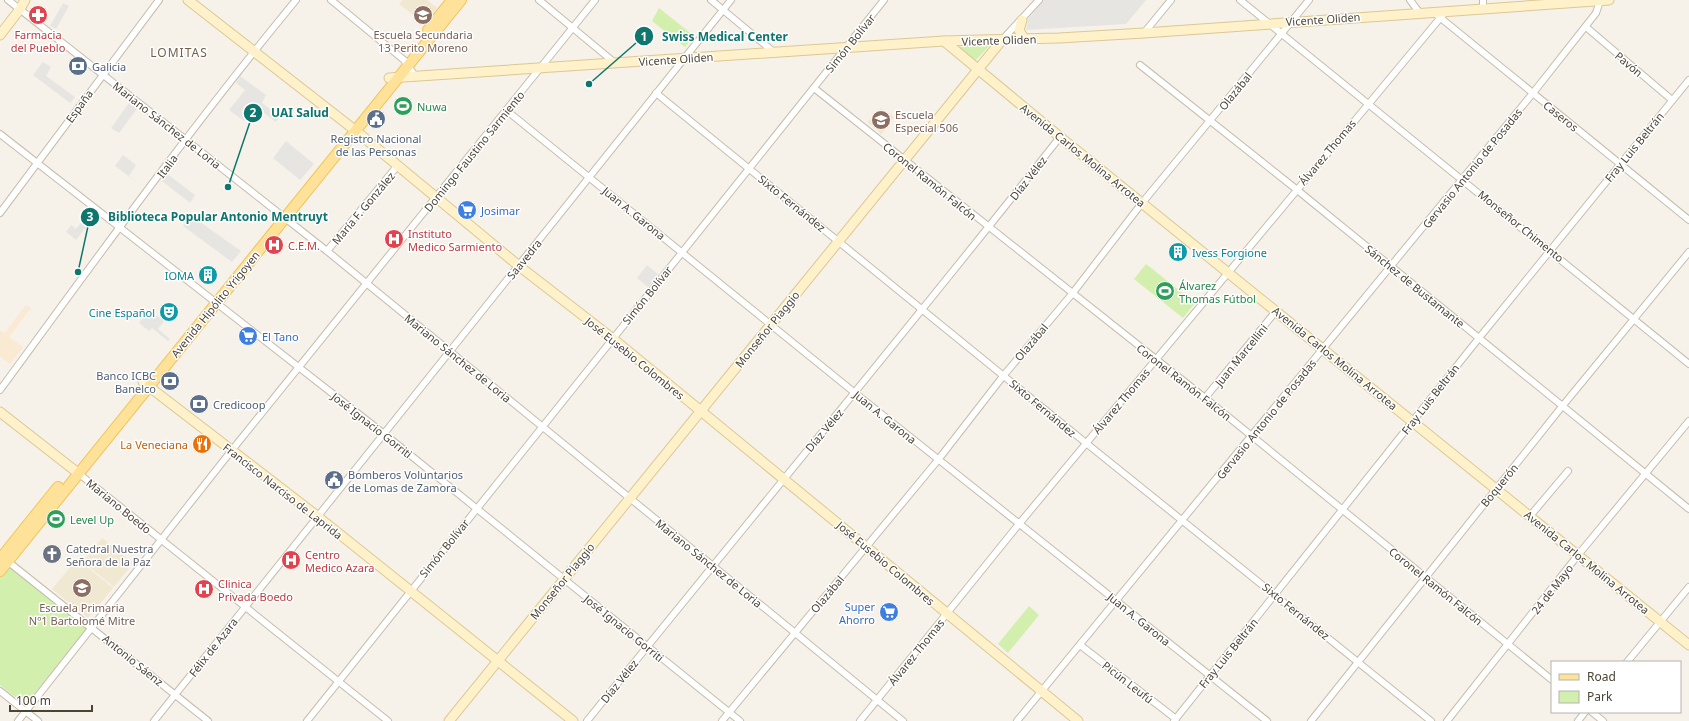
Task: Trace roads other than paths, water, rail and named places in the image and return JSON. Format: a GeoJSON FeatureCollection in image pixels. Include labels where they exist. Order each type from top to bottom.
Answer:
{"type":"FeatureCollection","features":[{"type":"Feature","properties":{"kind":"main road","name":"Avenida Hipólito Yrigoyen"},"geometry":{"type":"LineString","coordinates":[[0,571],[2,558],[75,471],[354,128],[394,78],[452,0]]}},
{"type":"Feature","properties":{"kind":"main road","name":"Avenida Hipólito Yrigoyen"},"geometry":{"type":"LineString","coordinates":[[406,62],[461,0]]}},
{"type":"Feature","properties":{"kind":"street","name":"Mariano Sánchez de Loria"},"geometry":{"type":"LineString","coordinates":[[8,0],[327,251],[903,721]]}},
{"type":"Feature","properties":{"kind":"street"},"geometry":{"type":"LineString","coordinates":[[0,36],[25,0]]}},
{"type":"Feature","properties":{"kind":"street","name":"España"},"geometry":{"type":"LineString","coordinates":[[0,213],[159,0]]}},
{"type":"Feature","properties":{"kind":"street","name":"José Eusebio Colombres"},"geometry":{"type":"LineString","coordinates":[[188,0],[354,128],[519,266],[612,338],[1078,721]]}},
{"type":"Feature","properties":{"kind":"street","name":"Italia"},"geometry":{"type":"LineString","coordinates":[[0,390],[186,140],[254,51],[296,0]]}},
{"type":"Feature","properties":{"kind":"street"},"geometry":{"type":"LineString","coordinates":[[331,0],[406,62],[415,76]]}},
{"type":"Feature","properties":{"kind":"street"},"geometry":{"type":"LineString","coordinates":[[539,0],[616,63]]}},
{"type":"Feature","properties":{"kind":"street","name":"Domingo Faustino Sarmiento"},"geometry":{"type":"LineString","coordinates":[[18,721],[232,450],[595,0]]}},
{"type":"Feature","properties":{"kind":"street"},"geometry":{"type":"LineString","coordinates":[[711,0],[775,53]]}},
{"type":"Feature","properties":{"kind":"street","name":"Saavedra"},"geometry":{"type":"LineString","coordinates":[[317,516],[731,0]]}},
{"type":"Feature","properties":{"kind":"street","name":"Simón Bolívar"},"geometry":{"type":"LineString","coordinates":[[307,721],[884,0]]}},
{"type":"Feature","properties":{"kind":"street","name":"Monseñor Piaggio"},"geometry":{"type":"LineString","coordinates":[[449,721],[772,324],[904,159],[1002,40],[1022,20],[1038,0]]}},
{"type":"Feature","properties":{"kind":"street"},"geometry":{"type":"LineString","coordinates":[[1144,33],[1171,0]]}},
{"type":"Feature","properties":{"kind":"street","name":"Monseñor Chimento"},"geometry":{"type":"LineString","coordinates":[[1240,0],[1551,250],[1689,364]]}},
{"type":"Feature","properties":{"kind":"street","name":"Olazábal"},"geometry":{"type":"LineString","coordinates":[[722,721],[794,632],[938,460],[1004,375],[1072,294],[1142,203],[1309,0]]}},
{"type":"Feature","properties":{"kind":"street"},"geometry":{"type":"LineString","coordinates":[[1410,0],[1420,12]]}},
{"type":"Feature","properties":{"kind":"street","name":"Vicente Oliden"},"geometry":{"type":"LineString","coordinates":[[394,78],[944,41],[1002,40],[1144,33],[1420,12],[1443,14],[1483,4],[1605,0]]}},
{"type":"Feature","properties":{"kind":"street","name":"Gervasio Antonio de Posadas"},"geometry":{"type":"LineString","coordinates":[[1017,721],[1463,179],[1586,27],[1605,0]]}},
{"type":"Feature","properties":{"kind":"street","name":"Caseros"},"geometry":{"type":"LineString","coordinates":[[1443,14],[1533,93],[1689,220]]}},
{"type":"Feature","properties":{"kind":"street","name":"Álvarez Thomas"},"geometry":{"type":"LineString","coordinates":[[860,721],[1019,524],[1443,14]]}},
{"type":"Feature","properties":{"kind":"street"},"geometry":{"type":"LineString","coordinates":[[1022,20],[1019,30],[1024,39]]}},
{"type":"Feature","properties":{"kind":"street","name":"Pavón"},"geometry":{"type":"LineString","coordinates":[[1586,27],[1672,100]]}},
{"type":"Feature","properties":{"kind":"street","name":"Avenida Carlos Molina Arrotea"},"geometry":{"type":"LineString","coordinates":[[944,41],[1060,137],[1228,271],[1689,645]]}},
{"type":"Feature","properties":{"kind":"street","name":"Sánchez de Bustamante"},"geometry":{"type":"LineString","coordinates":[[1140,64],[1689,509]]}},
{"type":"Feature","properties":{"kind":"street","name":"Fray Luis Beltrán"},"geometry":{"type":"LineString","coordinates":[[1175,720],[1479,338],[1689,80]]}},
{"type":"Feature","properties":{"kind":"street","name":"Coronel Ramón Falcón"},"geometry":{"type":"LineString","coordinates":[[814,88],[988,228],[1205,398],[1551,679]]}},
{"type":"Feature","properties":{"kind":"street","name":"Sixto Fernández"},"geometry":{"type":"LineString","coordinates":[[656,93],[1086,443],[1432,721]]}},
{"type":"Feature","properties":{"kind":"street","name":"Juan A. Garona"},"geometry":{"type":"LineString","coordinates":[[506,110],[938,460],[1267,721]]}},
{"type":"Feature","properties":{"kind":"street","name":"José Ignacio Gorriti"},"geometry":{"type":"LineString","coordinates":[[0,134],[383,433],[740,721]]}},
{"type":"Feature","properties":{"kind":"street","name":"Díaz Vélez"},"geometry":{"type":"LineString","coordinates":[[587,721],[712,565],[855,393],[1060,137]]}},
{"type":"Feature","properties":{"kind":"street","name":"María F. González"},"geometry":{"type":"LineString","coordinates":[[327,251],[398,166]]}},
{"type":"Feature","properties":{"kind":"street","name":"Boquerón"},"geometry":{"type":"LineString","coordinates":[[1311,721],[1633,319],[1689,252]]}},
{"type":"Feature","properties":{"kind":"street","name":"Juan Marcellini"},"geometry":{"type":"LineString","coordinates":[[1205,398],[1276,311]]}},
{"type":"Feature","properties":{"kind":"street","name":"Francisco Narciso de Laprida"},"geometry":{"type":"LineString","coordinates":[[146,384],[317,516],[573,721]]}},
{"type":"Feature","properties":{"kind":"street","name":"Mariano Boedo"},"geometry":{"type":"LineString","coordinates":[[0,412],[388,721]]}},
{"type":"Feature","properties":{"kind":"street","name":"24 de Mayo"},"geometry":{"type":"LineString","coordinates":[[1447,721],[1578,555],[1689,421]]}},
{"type":"Feature","properties":{"kind":"street"},"geometry":{"type":"LineString","coordinates":[[1530,516],[1568,471]]}},
{"type":"Feature","properties":{"kind":"street","name":"Félix de Azara"},"geometry":{"type":"LineString","coordinates":[[154,721],[317,516]]}},
{"type":"Feature","properties":{"kind":"street","name":"Antonio Sáenz"},"geometry":{"type":"LineString","coordinates":[[2,558],[208,721]]}},
{"type":"Feature","properties":{"kind":"street"},"geometry":{"type":"LineString","coordinates":[[1627,661],[1689,587]]}},
{"type":"Feature","properties":{"kind":"street","name":"Picún Leufú"},"geometry":{"type":"LineString","coordinates":[[1080,645],[1175,720]]}},
{"type":"Feature","properties":{"kind":"street"},"geometry":{"type":"LineString","coordinates":[[0,691],[38,721]]}},
{"type":"Feature","properties":{"kind":"street"},"geometry":{"type":"LineString","coordinates":[[1578,721],[1584,713]]}},
{"type":"Feature","properties":{"kind":"street"},"geometry":{"type":"LineString","coordinates":[[1593,713],[1603,721]]}},
{"type":"Feature","properties":{"kind":"place","name":"Farmacia del Pueblo"},"geometry":{"type":"Point","coordinates":[38,15]}},
{"type":"Feature","properties":{"kind":"place","name":"Escuela Secundaria 13 Perito Moreno"},"geometry":{"type":"Point","coordinates":[423,15]}},
{"type":"Feature","properties":{"kind":"place","name":"Galicia"},"geometry":{"type":"Point","coordinates":[78,66]}},
{"type":"Feature","properties":{"kind":"place","name":"Swiss Medical Center"},"geometry":{"type":"Point","coordinates":[589,84]}},
{"type":"Feature","properties":{"kind":"place","name":"Nuwa"},"geometry":{"type":"Point","coordinates":[403,106]}},
{"type":"Feature","properties":{"kind":"place","name":"Registro Nacional de las Personas"},"geometry":{"type":"Point","coordinates":[376,119]}},
{"type":"Feature","properties":{"kind":"place","name":"Escuela Especial 506"},"geometry":{"type":"Point","coordinates":[881,120]}},
{"type":"Feature","properties":{"kind":"place","name":"UAI Salud"},"geometry":{"type":"Point","coordinates":[228,187]}},
{"type":"Feature","properties":{"kind":"place","name":"Josimar"},"geometry":{"type":"Point","coordinates":[467,210]}},
{"type":"Feature","properties":{"kind":"place","name":"Instituto Medico Sarmiento"},"geometry":{"type":"Point","coordinates":[394,239]}},
{"type":"Feature","properties":{"kind":"place","name":"C.E.M."},"geometry":{"type":"Point","coordinates":[274,245]}},
{"type":"Feature","properties":{"kind":"place","name":"Ivess Forgione"},"geometry":{"type":"Point","coordinates":[1178,252]}},
{"type":"Feature","properties":{"kind":"place","name":"Biblioteca Popular Antonio Mentruyt"},"geometry":{"type":"Point","coordinates":[78,272]}},
{"type":"Feature","properties":{"kind":"place","name":"IOMA"},"geometry":{"type":"Point","coordinates":[208,275]}},
{"type":"Feature","properties":{"kind":"place","name":"Álvarez Thomas Fútbol"},"geometry":{"type":"Point","coordinates":[1165,291]}},
{"type":"Feature","properties":{"kind":"place","name":"Cine Español"},"geometry":{"type":"Point","coordinates":[169,312]}},
{"type":"Feature","properties":{"kind":"place","name":"El Tano"},"geometry":{"type":"Point","coordinates":[248,336]}},
{"type":"Feature","properties":{"kind":"place","name":"Banco ICBC Banelco"},"geometry":{"type":"Point","coordinates":[170,381]}},
{"type":"Feature","properties":{"kind":"place","name":"Credicoop"},"geometry":{"type":"Point","coordinates":[199,404]}},
{"type":"Feature","properties":{"kind":"place","name":"La Veneciana"},"geometry":{"type":"Point","coordinates":[202,444]}},
{"type":"Feature","properties":{"kind":"place","name":"Bomberos Voluntarios de Lomas de Zamora"},"geometry":{"type":"Point","coordinates":[334,480]}},
{"type":"Feature","properties":{"kind":"place","name":"Level Up"},"geometry":{"type":"Point","coordinates":[56,519]}},
{"type":"Feature","properties":{"kind":"place","name":"Catedral Nuestra Señora de la Paz"},"geometry":{"type":"Point","coordinates":[52,554]}},
{"type":"Feature","properties":{"kind":"place","name":"Centro Medico Azara"},"geometry":{"type":"Point","coordinates":[291,560]}},
{"type":"Feature","properties":{"kind":"place","name":"Escuela Primaria Nº1 Bartolomé Mitre"},"geometry":{"type":"Point","coordinates":[82,588]}},
{"type":"Feature","properties":{"kind":"place","name":"Clinica Privada Boedo"},"geometry":{"type":"Point","coordinates":[204,589]}},
{"type":"Feature","properties":{"kind":"place","name":"Super Ahorro"},"geometry":{"type":"Point","coordinates":[889,612]}},
{"type":"Feature","properties":{"kind":"district","name":"LOMITAS"},"geometry":{"type":"Point","coordinates":[179,52]}}]}
